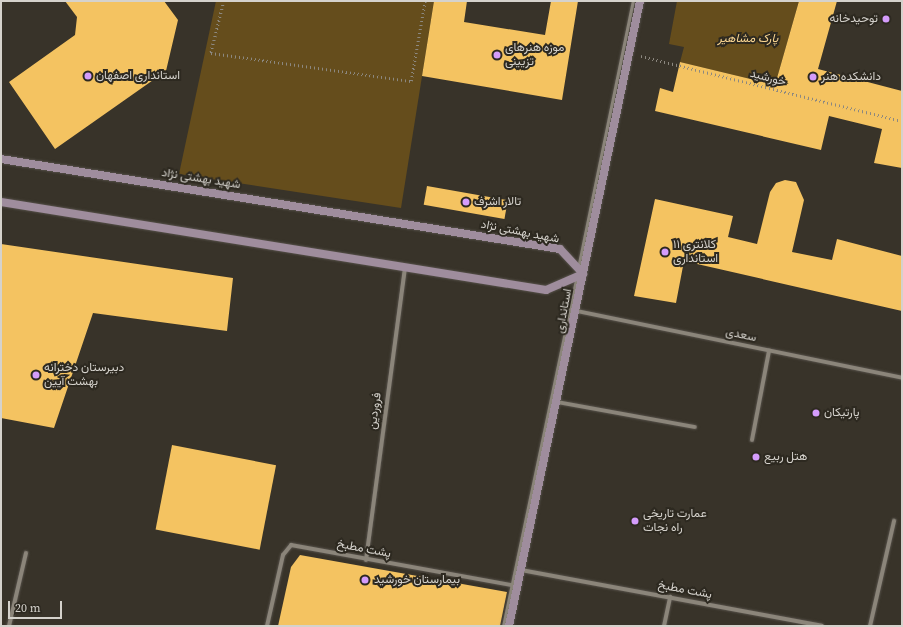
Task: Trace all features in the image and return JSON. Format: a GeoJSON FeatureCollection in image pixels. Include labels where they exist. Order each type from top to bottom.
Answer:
{"type":"FeatureCollection","features":[{"type":"Feature","properties":{"kind":"main road","name":"استانداری"},"geometry":{"type":"LineString","coordinates":[[509,626],[515,586],[521,570],[557,402],[640,1]]}},
{"type":"Feature","properties":{"kind":"main road","name":"شهید بهشتی نژاد"},"geometry":{"type":"LineString","coordinates":[[1,159],[560,249],[583,274]]}},
{"type":"Feature","properties":{"kind":"main road"},"geometry":{"type":"LineString","coordinates":[[1,202],[405,265],[546,290],[583,274]]}},
{"type":"Feature","properties":{"kind":"street","name":"فروردین"},"geometry":{"type":"LineString","coordinates":[[366,560],[405,265]]}},
{"type":"Feature","properties":{"kind":"street","name":"سعدی"},"geometry":{"type":"LineString","coordinates":[[576,311],[902,378]]}},
{"type":"Feature","properties":{"kind":"street"},"geometry":{"type":"LineString","coordinates":[[752,440],[769,351]]}},
{"type":"Feature","properties":{"kind":"street"},"geometry":{"type":"LineString","coordinates":[[557,402],[695,427]]}},
{"type":"Feature","properties":{"kind":"street"},"geometry":{"type":"LineString","coordinates":[[870,626],[894,521]]}},
{"type":"Feature","properties":{"kind":"street","name":"پشت مطبخ"},"geometry":{"type":"LineString","coordinates":[[267,626],[283,555],[291,545],[366,560],[515,586]]}},
{"type":"Feature","properties":{"kind":"street"},"geometry":{"type":"LineString","coordinates":[[10,626],[26,553]]}},
{"type":"Feature","properties":{"kind":"street","name":"پشت مطبخ"},"geometry":{"type":"LineString","coordinates":[[521,570],[822,626]]}},
{"type":"Feature","properties":{"kind":"street"},"geometry":{"type":"LineString","coordinates":[[664,626],[670,597]]}},
{"type":"Feature","properties":{"kind":"street"},"geometry":{"type":"LineString","coordinates":[[794,626],[795,620]]}},
{"type":"Feature","properties":{"kind":"lane","name":"استانداری"},"geometry":{"type":"LineString","coordinates":[[503,626],[515,586],[633,1]]}},
{"type":"Feature","properties":{"kind":"path"},"geometry":{"type":"LineString","coordinates":[[224,1],[211,53],[411,81],[425,1]]}},
{"type":"Feature","properties":{"kind":"path","name":"خورشید"},"geometry":{"type":"LineString","coordinates":[[629,53],[902,121]]}},
{"type":"Feature","properties":{"kind":"green space"},"geometry":{"type":"Polygon","coordinates":[[[216,1],[434,1],[401,208],[179,174],[216,1]]]}},
{"type":"Feature","properties":{"kind":"green space","name":"پارک مشاهیر"},"geometry":{"type":"Polygon","coordinates":[[[677,1],[799,1],[775,85],[680,62],[684,47],[669,44],[677,1]]]}},
{"type":"Feature","properties":{"kind":"building","name":"استانداری اصفهان"},"geometry":{"type":"Polygon","coordinates":[[[65,1],[164,1],[178,20],[166,71],[55,149],[9,82],[75,35],[77,17],[65,1]]]}},
{"type":"Feature","properties":{"kind":"building","name":"موزه هنرهای تزیینی"},"geometry":{"type":"Polygon","coordinates":[[[434,1],[467,1],[464,22],[545,35],[551,1],[578,1],[562,100],[422,76],[434,1]]]}},
{"type":"Feature","properties":{"kind":"building","name":"دانشکده هنر"},"geometry":{"type":"Polygon","coordinates":[[[799,1],[837,1],[818,69],[902,91],[902,168],[874,163],[882,129],[829,116],[821,150],[655,111],[660,88],[673,92],[680,62],[775,85],[799,1]]]}},
{"type":"Feature","properties":{"kind":"building"},"geometry":{"type":"Polygon","coordinates":[[[785,180],[796,182],[804,200],[792,252],[832,260],[837,239],[902,256],[902,311],[684,261],[676,303],[634,296],[655,199],[733,216],[728,237],[757,244],[770,192],[776,183],[785,180]]]}},
{"type":"Feature","properties":{"kind":"building","name":"تالار اشرف"},"geometry":{"type":"Polygon","coordinates":[[[427,186],[508,200],[504,219],[424,205],[427,186]]]}},
{"type":"Feature","properties":{"kind":"building"},"geometry":{"type":"Polygon","coordinates":[[[1,244],[233,278],[227,331],[93,313],[54,428],[1,418],[1,244]]]}},
{"type":"Feature","properties":{"kind":"building"},"geometry":{"type":"Polygon","coordinates":[[[172,445],[276,465],[260,550],[156,529],[172,445]]]}},
{"type":"Feature","properties":{"kind":"building","name":"بیمارستان خورشید"},"geometry":{"type":"Polygon","coordinates":[[[300,555],[507,592],[500,626],[278,626],[291,567],[300,555]]]}},
{"type":"Feature","properties":{"kind":"place","name":"توحیدخانه"},"geometry":{"type":"Point","coordinates":[886,19]}},
{"type":"Feature","properties":{"kind":"place","name":"موزه هنرهای تزیینی"},"geometry":{"type":"Point","coordinates":[497,55]}},
{"type":"Feature","properties":{"kind":"place","name":"استانداری اصفهان"},"geometry":{"type":"Point","coordinates":[88,76]}},
{"type":"Feature","properties":{"kind":"place","name":"دانشکده هنر"},"geometry":{"type":"Point","coordinates":[813,77]}},
{"type":"Feature","properties":{"kind":"place","name":"تالار اشرف"},"geometry":{"type":"Point","coordinates":[466,202]}},
{"type":"Feature","properties":{"kind":"place","name":"کلانتری ۱۱ استانداری"},"geometry":{"type":"Point","coordinates":[665,252]}},
{"type":"Feature","properties":{"kind":"place","name":"دبیرستان دخترانه بهشت آیین"},"geometry":{"type":"Point","coordinates":[36,375]}},
{"type":"Feature","properties":{"kind":"place","name":"پارتیکان"},"geometry":{"type":"Point","coordinates":[816,413]}},
{"type":"Feature","properties":{"kind":"place","name":"هتل ربیع"},"geometry":{"type":"Point","coordinates":[756,457]}},
{"type":"Feature","properties":{"kind":"place","name":"عمارت تاریخی راه نجات"},"geometry":{"type":"Point","coordinates":[635,521]}},
{"type":"Feature","properties":{"kind":"place","name":"بیمارستان خورشید"},"geometry":{"type":"Point","coordinates":[365,580]}}]}
